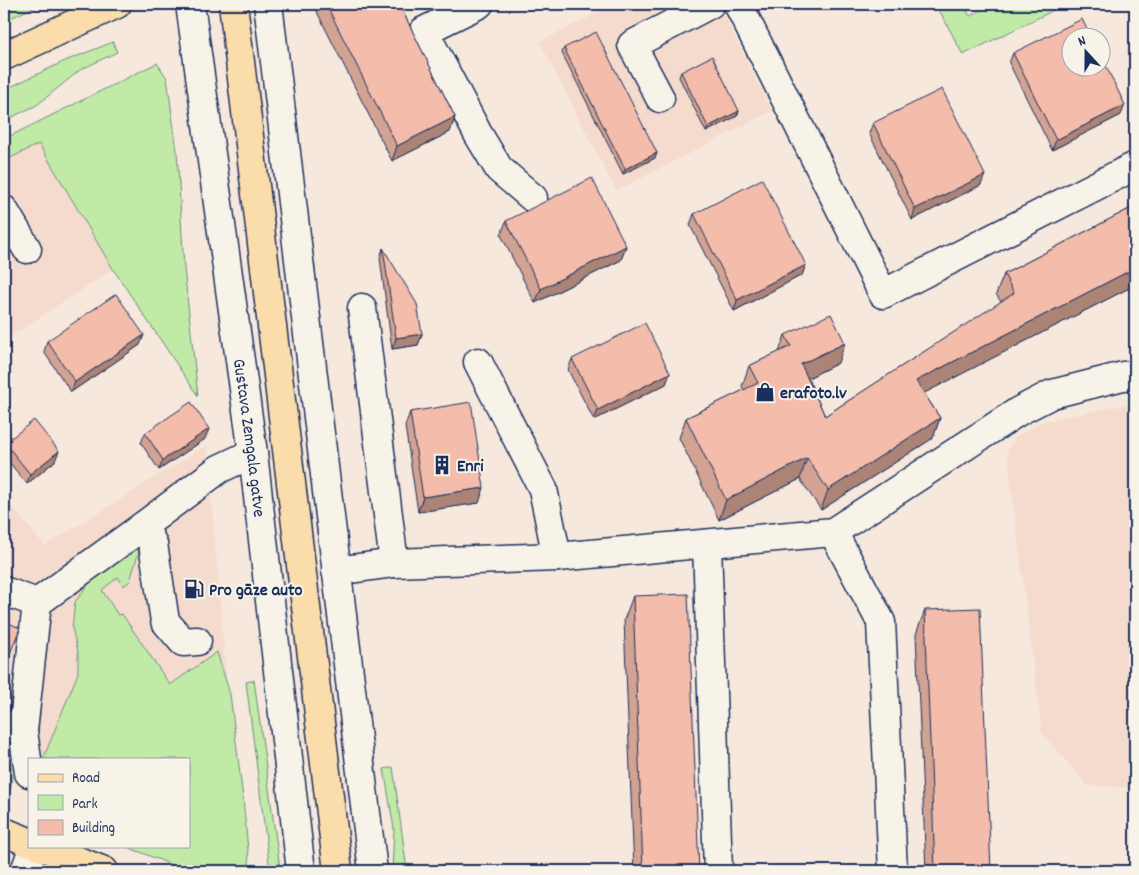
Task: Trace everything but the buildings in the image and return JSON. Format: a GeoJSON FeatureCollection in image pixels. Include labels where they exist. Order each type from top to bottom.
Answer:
{"type":"FeatureCollection","features":[{"type":"Feature","properties":{"kind":"main road"},"geometry":{"type":"LineString","coordinates":[[4,56],[117,4]]}},
{"type":"Feature","properties":{"kind":"main road","name":"Gustava Zemgala gatve"},"geometry":{"type":"LineString","coordinates":[[233,4],[338,871]]}},
{"type":"Feature","properties":{"kind":"main road"},"geometry":{"type":"LineString","coordinates":[[4,832],[28,842]]}},
{"type":"Feature","properties":{"kind":"main road"},"geometry":{"type":"LineString","coordinates":[[45,848],[104,871]]}},
{"type":"Feature","properties":{"kind":"street","name":"Gustava Zemgala gatve"},"geometry":{"type":"LineString","coordinates":[[190,4],[253,453],[301,871]]}},
{"type":"Feature","properties":{"kind":"street"},"geometry":{"type":"LineString","coordinates":[[268,4],[373,871]]}},
{"type":"Feature","properties":{"kind":"street"},"geometry":{"type":"LineString","coordinates":[[478,4],[424,31],[478,134],[499,169],[533,198]]}},
{"type":"Feature","properties":{"kind":"street"},"geometry":{"type":"LineString","coordinates":[[660,98],[632,45],[710,4]]}},
{"type":"Feature","properties":{"kind":"street"},"geometry":{"type":"LineString","coordinates":[[738,4],[883,294],[1135,166]]}},
{"type":"Feature","properties":{"kind":"street"},"geometry":{"type":"LineString","coordinates":[[4,210],[27,249]]}},
{"type":"Feature","properties":{"kind":"street"},"geometry":{"type":"LineString","coordinates":[[362,308],[394,563]]}},
{"type":"Feature","properties":{"kind":"street"},"geometry":{"type":"LineString","coordinates":[[478,362],[543,489],[557,558]]}},
{"type":"Feature","properties":{"kind":"street"},"geometry":{"type":"LineString","coordinates":[[336,571],[394,563],[557,558],[832,532],[1019,411],[1052,394],[1123,376],[1135,375]]}},
{"type":"Feature","properties":{"kind":"street"},"geometry":{"type":"LineString","coordinates":[[28,770],[13,728],[37,603],[219,468],[253,453]]}},
{"type":"Feature","properties":{"kind":"street"},"geometry":{"type":"LineString","coordinates":[[143,526],[153,544],[165,621],[184,642],[197,641]]}},
{"type":"Feature","properties":{"kind":"street"},"geometry":{"type":"LineString","coordinates":[[832,532],[882,622],[892,871]]}},
{"type":"Feature","properties":{"kind":"street"},"geometry":{"type":"LineString","coordinates":[[707,544],[718,871]]}},
{"type":"Feature","properties":{"kind":"street"},"geometry":{"type":"LineString","coordinates":[[4,591],[37,603]]}},
{"type":"Feature","properties":{"kind":"street"},"geometry":{"type":"LineString","coordinates":[[25,871],[33,848]]}},
{"type":"Feature","properties":{"kind":"shaded area"},"geometry":{"type":"Polygon","coordinates":[[[615,4],[718,4],[772,111],[616,191],[540,42],[615,4]]]}},
{"type":"Feature","properties":{"kind":"shaded area"},"geometry":{"type":"Polygon","coordinates":[[[39,143],[113,269],[4,341],[4,161],[39,143]]]}},
{"type":"Feature","properties":{"kind":"shaded area"},"geometry":{"type":"Polygon","coordinates":[[[1124,405],[1135,405],[1135,788],[1088,786],[1042,733],[1007,450],[1017,436],[1041,422],[1124,405]]]}},
{"type":"Feature","properties":{"kind":"shaded area"},"geometry":{"type":"Polygon","coordinates":[[[207,445],[237,810],[190,758],[28,758],[28,777],[4,767],[4,498],[45,546],[207,445]]]}},
{"type":"Feature","properties":{"kind":"green space"},"geometry":{"type":"Polygon","coordinates":[[[20,4],[41,4],[4,21],[4,8],[20,4]]]}},
{"type":"Feature","properties":{"kind":"green space"},"geometry":{"type":"Polygon","coordinates":[[[936,4],[963,4],[970,16],[993,4],[1066,4],[963,55],[936,4]]]}},
{"type":"Feature","properties":{"kind":"green space"},"geometry":{"type":"Polygon","coordinates":[[[113,42],[117,52],[80,70],[37,105],[4,121],[4,90],[65,61],[113,42]]]}},
{"type":"Feature","properties":{"kind":"green space"},"geometry":{"type":"Polygon","coordinates":[[[157,63],[167,78],[177,151],[184,268],[198,396],[113,269],[39,144],[4,161],[4,139],[157,63]]]}},
{"type":"Feature","properties":{"kind":"green space"},"geometry":{"type":"Polygon","coordinates":[[[136,549],[139,551],[130,581],[124,586],[118,577],[102,590],[118,615],[122,614],[170,685],[217,652],[230,694],[250,871],[187,871],[130,848],[190,848],[190,758],[43,758],[78,673],[78,652],[72,628],[75,602],[90,582],[136,549]]]}},
{"type":"Feature","properties":{"kind":"green space"},"geometry":{"type":"Polygon","coordinates":[[[254,680],[280,868],[269,863],[246,682],[254,680]]]}},
{"type":"Feature","properties":{"kind":"green space"},"geometry":{"type":"Polygon","coordinates":[[[4,747],[10,764],[12,782],[8,794],[4,795],[4,747]]]}},
{"type":"Feature","properties":{"kind":"green space"},"geometry":{"type":"Polygon","coordinates":[[[393,767],[407,871],[392,871],[394,829],[384,769],[393,767]]]}},
{"type":"Feature","properties":{"kind":"place","name":"erafoto.lv"},"geometry":{"type":"Point","coordinates":[765,392]}},
{"type":"Feature","properties":{"kind":"place","name":"Enri"},"geometry":{"type":"Point","coordinates":[442,465]}},
{"type":"Feature","properties":{"kind":"place","name":"Pro gāze auto"},"geometry":{"type":"Point","coordinates":[194,589]}}]}
